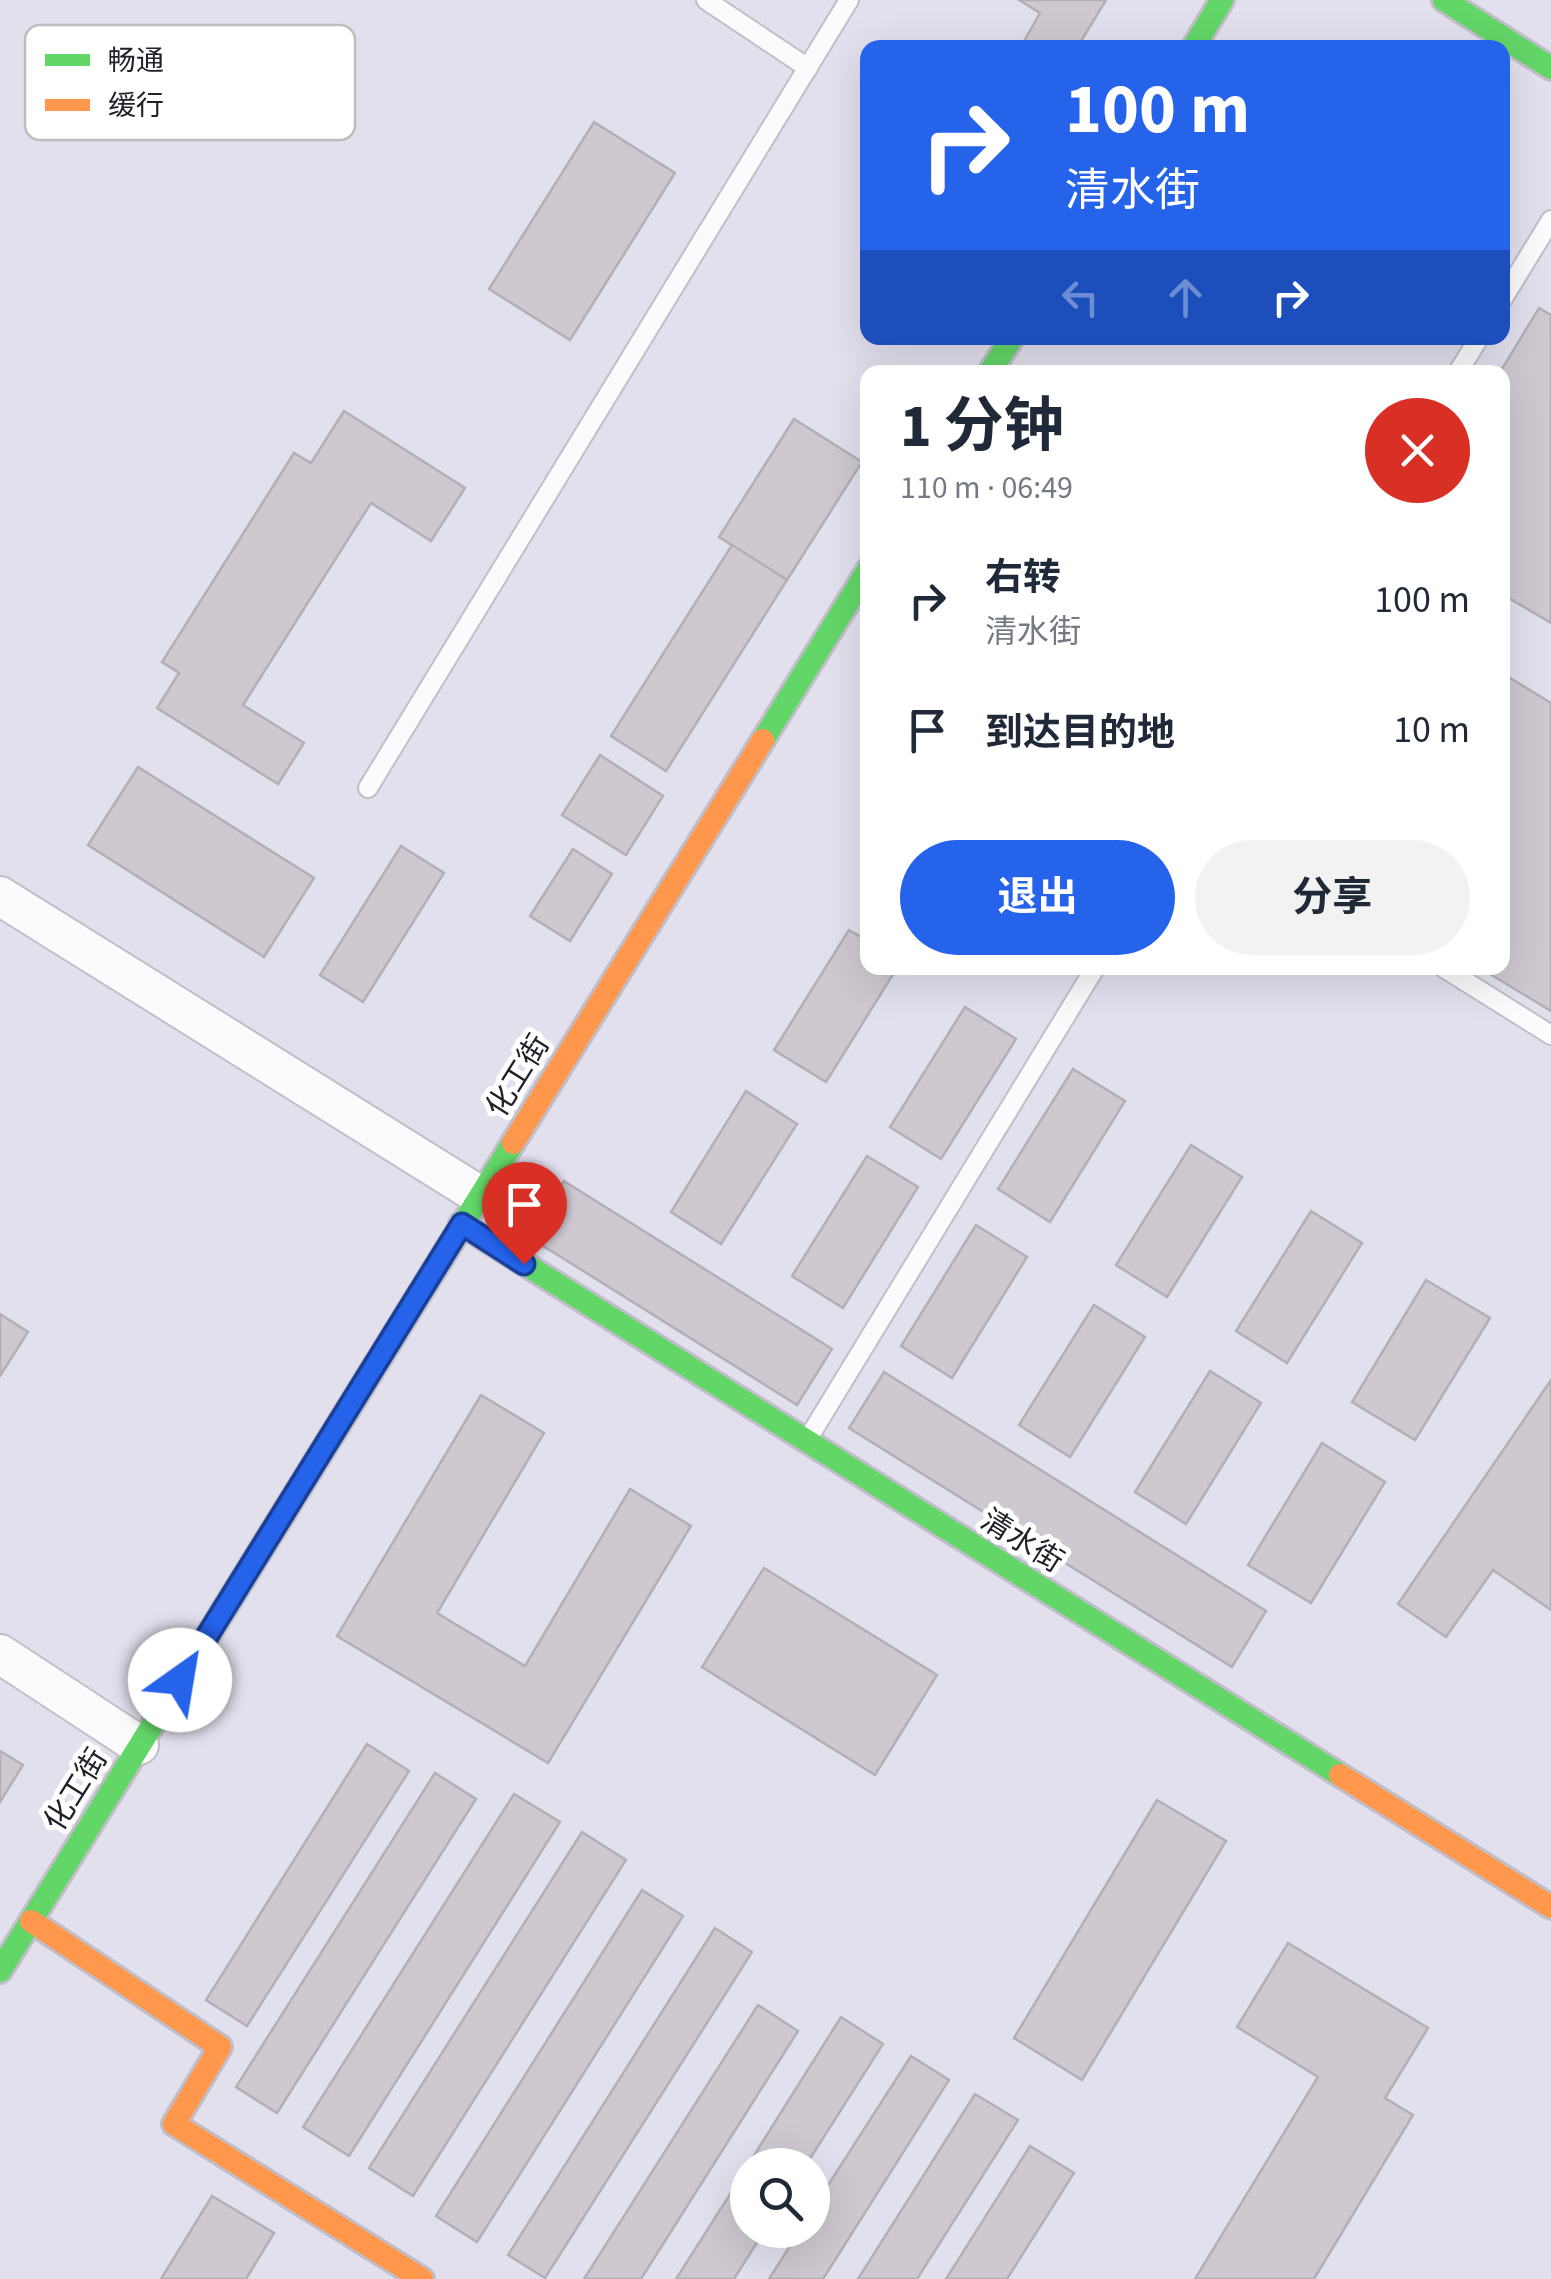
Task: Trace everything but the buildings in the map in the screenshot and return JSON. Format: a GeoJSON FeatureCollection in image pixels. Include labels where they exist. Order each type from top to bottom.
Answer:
{"type":"FeatureCollection","features":[{"type":"Feature","properties":{"kind":"street"},"geometry":{"type":"LineString","coordinates":[[1198,40],[1222,0]]}},
{"type":"Feature","properties":{"kind":"street"},"geometry":{"type":"LineString","coordinates":[[1444,0],[1507,40]]}},
{"type":"Feature","properties":{"kind":"street"},"geometry":{"type":"LineString","coordinates":[[1510,42],[1551,68]]}},
{"type":"Feature","properties":{"kind":"street","name":"化工街"},"geometry":{"type":"LineString","coordinates":[[0,1971],[860,583]]}},
{"type":"Feature","properties":{"kind":"street"},"geometry":{"type":"LineString","coordinates":[[0,896],[470,1210]]}},
{"type":"Feature","properties":{"kind":"street","name":"清水街"},"geometry":{"type":"LineString","coordinates":[[470,1210],[806,1441],[1551,1908]]}},
{"type":"Feature","properties":{"kind":"street"},"geometry":{"type":"LineString","coordinates":[[0,1654],[139,1745]]}},
{"type":"Feature","properties":{"kind":"street"},"geometry":{"type":"LineString","coordinates":[[31,1921],[220,2047],[174,2124],[376,2259],[422,2279]]}},
{"type":"Feature","properties":{"kind":"lane"},"geometry":{"type":"LineString","coordinates":[[706,0],[808,68]]}},
{"type":"Feature","properties":{"kind":"lane"},"geometry":{"type":"LineString","coordinates":[[368,788],[849,0]]}},
{"type":"Feature","properties":{"kind":"lane"},"geometry":{"type":"LineString","coordinates":[[1510,287],[1551,220]]}},
{"type":"Feature","properties":{"kind":"lane"},"geometry":{"type":"LineString","coordinates":[[806,1441],[1091,975]]}},
{"type":"Feature","properties":{"kind":"lane"},"geometry":{"type":"LineString","coordinates":[[1455,975],[1551,1035]]}},
{"type":"Feature","properties":{"kind":"traffic: fast"},"geometry":{"type":"LineString","coordinates":[[1198,40],[1222,0]]}},
{"type":"Feature","properties":{"kind":"traffic: fast"},"geometry":{"type":"LineString","coordinates":[[1444,0],[1507,40]]}},
{"type":"Feature","properties":{"kind":"traffic: fast"},"geometry":{"type":"LineString","coordinates":[[1510,42],[1551,68]]}},
{"type":"Feature","properties":{"kind":"traffic: fast"},"geometry":{"type":"LineString","coordinates":[[995,365],[1007,345]]}},
{"type":"Feature","properties":{"kind":"traffic: fast"},"geometry":{"type":"LineString","coordinates":[[763,740],[860,583]]}},
{"type":"Feature","properties":{"kind":"traffic: fast"},"geometry":{"type":"LineString","coordinates":[[0,1971],[513,1143]]}},
{"type":"Feature","properties":{"kind":"traffic: fast"},"geometry":{"type":"LineString","coordinates":[[461,1224],[1340,1775]]}},
{"type":"Feature","properties":{"kind":"traffic: slow"},"geometry":{"type":"LineString","coordinates":[[513,1143],[763,740]]}},
{"type":"Feature","properties":{"kind":"traffic: slow"},"geometry":{"type":"LineString","coordinates":[[1340,1775],[1551,1907]]}},
{"type":"Feature","properties":{"kind":"traffic: slow"},"geometry":{"type":"LineString","coordinates":[[31,1921],[220,2047],[174,2124],[422,2279]]}},
{"type":"Feature","properties":{"kind":"route"},"geometry":{"type":"LineString","coordinates":[[180,1680],[462,1224],[524,1264]]}}]}
